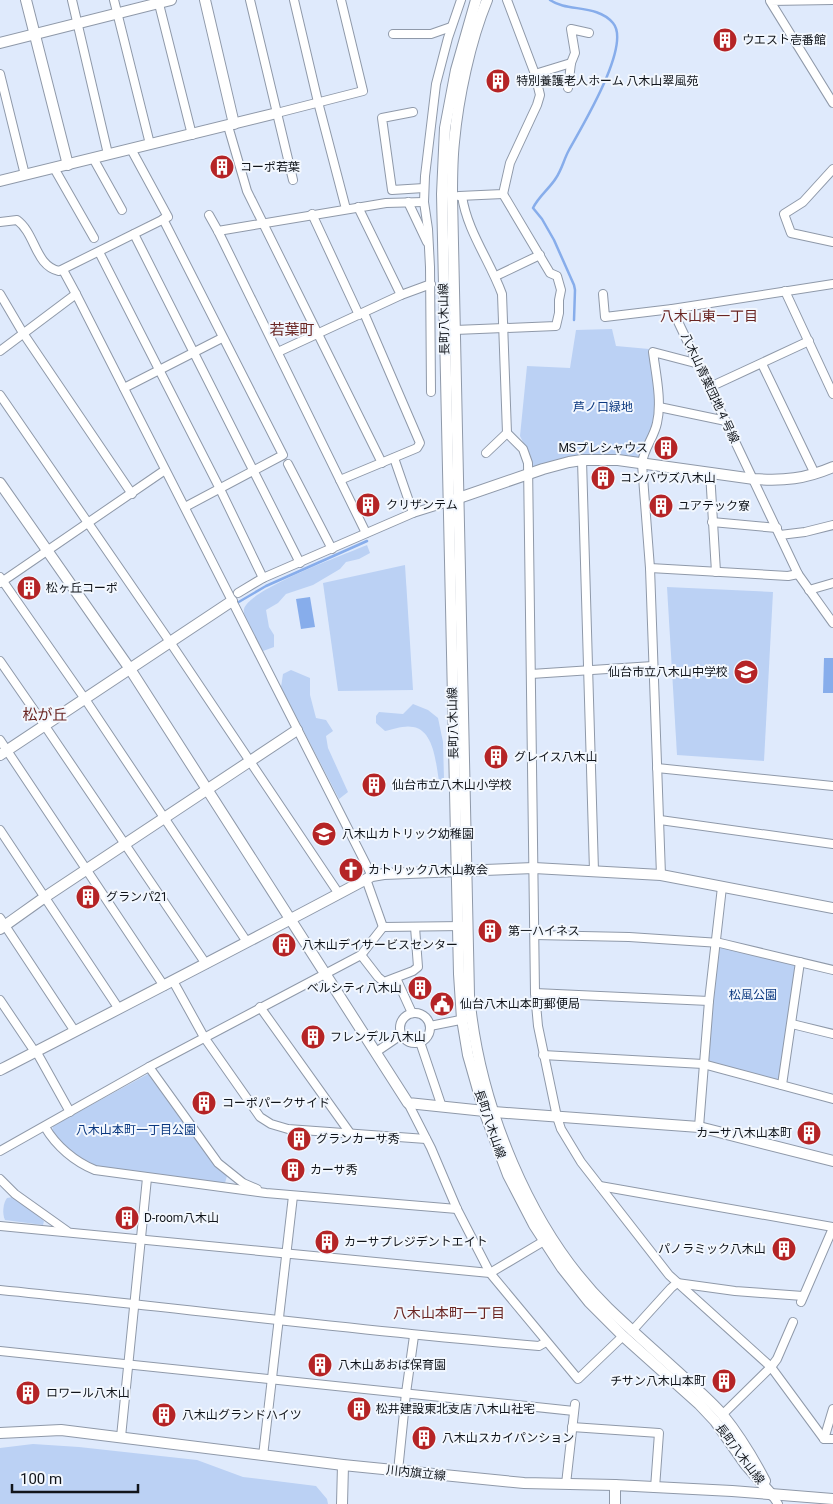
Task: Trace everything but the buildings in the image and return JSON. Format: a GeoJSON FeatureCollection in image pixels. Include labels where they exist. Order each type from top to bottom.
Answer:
{"type":"FeatureCollection","features":[{"type":"Feature","properties":{"kind":"street"},"geometry":{"type":"LineString","coordinates":[[26,0],[68,165]]}},
{"type":"Feature","properties":{"kind":"street"},"geometry":{"type":"LineString","coordinates":[[72,0],[108,154]]}},
{"type":"Feature","properties":{"kind":"street"},"geometry":{"type":"LineString","coordinates":[[114,0],[150,144]]}},
{"type":"Feature","properties":{"kind":"street"},"geometry":{"type":"LineString","coordinates":[[0,42],[171,0]]}},
{"type":"Feature","properties":{"kind":"street"},"geometry":{"type":"LineString","coordinates":[[205,0],[247,191],[382,463]]}},
{"type":"Feature","properties":{"kind":"street"},"geometry":{"type":"LineString","coordinates":[[250,0],[293,180]]}},
{"type":"Feature","properties":{"kind":"street"},"geometry":{"type":"LineString","coordinates":[[294,0],[346,209]]}},
{"type":"Feature","properties":{"kind":"street"},"geometry":{"type":"LineString","coordinates":[[0,181],[192,135],[363,91],[341,0]]}},
{"type":"Feature","properties":{"kind":"street"},"geometry":{"type":"LineString","coordinates":[[431,392],[429,246],[424,188],[436,84],[451,27],[461,0]]}},
{"type":"Feature","properties":{"kind":"street","name":"長町八木山線"},"geometry":{"type":"LineString","coordinates":[[476,0],[456,70],[445,128],[442,194],[448,502],[466,1018],[480,1065],[489,1112],[508,1175],[544,1242],[577,1288],[627,1333],[705,1410],[726,1435],[745,1464],[775,1500]]}},
{"type":"Feature","properties":{"kind":"street"},"geometry":{"type":"LineString","coordinates":[[462,871],[458,499],[454,330],[457,196],[454,142],[464,79],[480,16],[487,0]]}},
{"type":"Feature","properties":{"kind":"street"},"geometry":{"type":"LineString","coordinates":[[454,330],[556,326],[559,313],[561,290],[557,276],[550,273],[503,194],[510,163],[540,95],[535,74],[507,0]]}},
{"type":"Feature","properties":{"kind":"street"},"geometry":{"type":"LineString","coordinates":[[770,1],[833,0]]}},
{"type":"Feature","properties":{"kind":"street"},"geometry":{"type":"LineString","coordinates":[[770,1],[833,104]]}},
{"type":"Feature","properties":{"kind":"street"},"geometry":{"type":"LineString","coordinates":[[158,2],[192,135]]}},
{"type":"Feature","properties":{"kind":"street"},"geometry":{"type":"LineString","coordinates":[[393,34],[431,34],[451,27]]}},
{"type":"Feature","properties":{"kind":"street"},"geometry":{"type":"LineString","coordinates":[[568,88],[571,63],[575,53],[571,30],[588,33]]}},
{"type":"Feature","properties":{"kind":"street"},"geometry":{"type":"LineString","coordinates":[[535,74],[571,63]]}},
{"type":"Feature","properties":{"kind":"street"},"geometry":{"type":"LineString","coordinates":[[0,74],[25,175]]}},
{"type":"Feature","properties":{"kind":"street"},"geometry":{"type":"LineString","coordinates":[[825,91],[833,87]]}},
{"type":"Feature","properties":{"kind":"street"},"geometry":{"type":"LineString","coordinates":[[413,112],[382,118],[392,190],[424,188]]}},
{"type":"Feature","properties":{"kind":"street"},"geometry":{"type":"LineString","coordinates":[[0,222],[17,220],[25,226],[44,265],[50,270],[59,272],[168,217],[131,149]]}},
{"type":"Feature","properties":{"kind":"street"},"geometry":{"type":"LineString","coordinates":[[93,158],[122,210]]}},
{"type":"Feature","properties":{"kind":"street"},"geometry":{"type":"LineString","coordinates":[[54,168],[94,238]]}},
{"type":"Feature","properties":{"kind":"street"},"geometry":{"type":"LineString","coordinates":[[833,170],[803,202],[784,214],[791,234],[833,242]]}},
{"type":"Feature","properties":{"kind":"street"},"geometry":{"type":"LineString","coordinates":[[457,196],[503,194]]}},
{"type":"Feature","properties":{"kind":"street"},"geometry":{"type":"LineString","coordinates":[[457,196],[496,276],[502,294],[507,433],[523,449],[528,463],[535,993],[543,1055],[557,1117],[561,1129],[580,1160],[669,1275],[771,1368],[824,1439],[833,1440]]}},
{"type":"Feature","properties":{"kind":"street"},"geometry":{"type":"LineString","coordinates":[[218,231],[386,202],[424,202]]}},
{"type":"Feature","properties":{"kind":"street"},"geometry":{"type":"LineString","coordinates":[[408,202],[429,246]]}},
{"type":"Feature","properties":{"kind":"street"},"geometry":{"type":"LineString","coordinates":[[358,207],[401,295]]}},
{"type":"Feature","properties":{"kind":"street"},"geometry":{"type":"LineString","coordinates":[[312,214],[361,314],[420,443],[417,448],[340,480]]}},
{"type":"Feature","properties":{"kind":"street"},"geometry":{"type":"LineString","coordinates":[[209,215],[366,533]]}},
{"type":"Feature","properties":{"kind":"street"},"geometry":{"type":"LineString","coordinates":[[163,219],[283,455],[185,507]]}},
{"type":"Feature","properties":{"kind":"street"},"geometry":{"type":"LineString","coordinates":[[134,234],[300,563]]}},
{"type":"Feature","properties":{"kind":"street"},"geometry":{"type":"LineString","coordinates":[[99,252],[220,489],[263,578]]}},
{"type":"Feature","properties":{"kind":"street"},"geometry":{"type":"LineString","coordinates":[[496,276],[540,255]]}},
{"type":"Feature","properties":{"kind":"street"},"geometry":{"type":"LineString","coordinates":[[63,270],[165,470],[235,597],[369,878],[383,927]]}},
{"type":"Feature","properties":{"kind":"street"},"geometry":{"type":"LineString","coordinates":[[278,352],[401,295],[430,284]]}},
{"type":"Feature","properties":{"kind":"street"},"geometry":{"type":"LineString","coordinates":[[603,294],[605,317],[672,309],[833,284]]}},
{"type":"Feature","properties":{"kind":"street"},"geometry":{"type":"LineString","coordinates":[[785,291],[833,394]]}},
{"type":"Feature","properties":{"kind":"street"},"geometry":{"type":"LineString","coordinates":[[0,294],[23,333],[132,494]]}},
{"type":"Feature","properties":{"kind":"street"},"geometry":{"type":"LineString","coordinates":[[0,351],[76,294]]}},
{"type":"Feature","properties":{"kind":"street","name":"八木山青葉団地４号線"},"geometry":{"type":"LineString","coordinates":[[672,309],[798,574],[833,623]]}},
{"type":"Feature","properties":{"kind":"street"},"geometry":{"type":"LineString","coordinates":[[124,388],[222,338]]}},
{"type":"Feature","properties":{"kind":"street"},"geometry":{"type":"LineString","coordinates":[[710,387],[809,341]]}},
{"type":"Feature","properties":{"kind":"street"},"geometry":{"type":"LineString","coordinates":[[661,875],[650,568],[642,464],[643,453],[651,441],[654,432],[659,407],[653,352],[699,364]]}},
{"type":"Feature","properties":{"kind":"street"},"geometry":{"type":"LineString","coordinates":[[762,364],[815,474]]}},
{"type":"Feature","properties":{"kind":"street"},"geometry":{"type":"LineString","coordinates":[[0,395],[170,642],[338,894]]}},
{"type":"Feature","properties":{"kind":"street"},"geometry":{"type":"LineString","coordinates":[[659,407],[726,422]]}},
{"type":"Feature","properties":{"kind":"street"},"geometry":{"type":"LineString","coordinates":[[486,453],[507,433]]}},
{"type":"Feature","properties":{"kind":"street"},"geometry":{"type":"LineString","coordinates":[[394,458],[413,513]]}},
{"type":"Feature","properties":{"kind":"street"},"geometry":{"type":"LineString","coordinates":[[3,752],[45,726],[263,578],[413,513],[528,474],[582,460],[618,460],[754,479],[785,480],[815,474],[833,467]]}},
{"type":"Feature","properties":{"kind":"street"},"geometry":{"type":"LineString","coordinates":[[582,460],[594,871]]}},
{"type":"Feature","properties":{"kind":"street"},"geometry":{"type":"LineString","coordinates":[[288,464],[332,549]]}},
{"type":"Feature","properties":{"kind":"street"},"geometry":{"type":"LineString","coordinates":[[165,470],[132,494],[1,580],[85,699],[247,942]]}},
{"type":"Feature","properties":{"kind":"street"},"geometry":{"type":"LineString","coordinates":[[710,472],[716,572]]}},
{"type":"Feature","properties":{"kind":"street"},"geometry":{"type":"LineString","coordinates":[[0,483],[130,669],[408,1103],[426,1139],[456,1209],[490,1273],[578,1379],[627,1333],[670,1288],[678,1283],[802,1299],[833,1228],[600,1186]]}},
{"type":"Feature","properties":{"kind":"street"},"geometry":{"type":"LineString","coordinates":[[712,522],[778,532],[805,532],[833,525]]}},
{"type":"Feature","properties":{"kind":"street"},"geometry":{"type":"LineString","coordinates":[[650,568],[788,576],[798,574]]}},
{"type":"Feature","properties":{"kind":"street"},"geometry":{"type":"LineString","coordinates":[[809,590],[833,583]]}},
{"type":"Feature","properties":{"kind":"street"},"geometry":{"type":"LineString","coordinates":[[0,661],[206,964]]}},
{"type":"Feature","properties":{"kind":"street"},"geometry":{"type":"LineString","coordinates":[[531,674],[653,666]]}},
{"type":"Feature","properties":{"kind":"street"},"geometry":{"type":"LineString","coordinates":[[74,1030],[2,924],[88,870],[297,730]]}},
{"type":"Feature","properties":{"kind":"street"},"geometry":{"type":"LineString","coordinates":[[0,740],[3,752],[88,870],[260,1117],[271,1124],[288,1129],[426,1139]]}},
{"type":"Feature","properties":{"kind":"street"},"geometry":{"type":"LineString","coordinates":[[657,768],[833,786]]}},
{"type":"Feature","properties":{"kind":"street"},"geometry":{"type":"LineString","coordinates":[[660,820],[833,844]]}},
{"type":"Feature","properties":{"kind":"street"},"geometry":{"type":"LineString","coordinates":[[0,830],[119,1009]]}},
{"type":"Feature","properties":{"kind":"street"},"geometry":{"type":"LineString","coordinates":[[0,1070],[74,1030],[119,1009],[290,921],[369,878],[384,874],[534,868],[661,875],[833,908]]}},
{"type":"Feature","properties":{"kind":"street"},"geometry":{"type":"LineString","coordinates":[[699,1127],[709,1001],[722,887]]}},
{"type":"Feature","properties":{"kind":"street"},"geometry":{"type":"LineString","coordinates":[[383,927],[463,926]]}},
{"type":"Feature","properties":{"kind":"street"},"geometry":{"type":"LineString","coordinates":[[0,1151],[149,1067],[361,955],[383,927]]}},
{"type":"Feature","properties":{"kind":"street"},"geometry":{"type":"LineString","coordinates":[[361,955],[378,978],[384,982],[414,971],[418,967],[415,927]]}},
{"type":"Feature","properties":{"kind":"street"},"geometry":{"type":"LineString","coordinates":[[535,935],[629,937],[717,943],[833,970]]}},
{"type":"Feature","properties":{"kind":"street"},"geometry":{"type":"LineString","coordinates":[[782,1085],[800,962]]}},
{"type":"Feature","properties":{"kind":"street"},"geometry":{"type":"LineString","coordinates":[[396,978],[412,1013]]}},
{"type":"Feature","properties":{"kind":"street"},"geometry":{"type":"LineString","coordinates":[[535,993],[709,1001]]}},
{"type":"Feature","properties":{"kind":"street"},"geometry":{"type":"LineString","coordinates":[[0,1000],[36,1052],[70,1112]]}},
{"type":"Feature","properties":{"kind":"street"},"geometry":{"type":"LineString","coordinates":[[260,1007],[350,1134]]}},
{"type":"Feature","properties":{"kind":"street"},"geometry":{"type":"LineString","coordinates":[[412,1013],[424,1015],[430,1026],[428,1036],[420,1042],[408,1041],[401,1035],[401,1021],[403,1017],[412,1013]]}},
{"type":"Feature","properties":{"kind":"street"},"geometry":{"type":"LineString","coordinates":[[430,1026],[466,1018]]}},
{"type":"Feature","properties":{"kind":"street"},"geometry":{"type":"LineString","coordinates":[[792,1024],[833,1034]]}},
{"type":"Feature","properties":{"kind":"street"},"geometry":{"type":"LineString","coordinates":[[376,1052],[401,1035]]}},
{"type":"Feature","properties":{"kind":"street"},"geometry":{"type":"LineString","coordinates":[[420,1042],[442,1107]]}},
{"type":"Feature","properties":{"kind":"street"},"geometry":{"type":"LineString","coordinates":[[543,1055],[703,1064],[833,1098]]}},
{"type":"Feature","properties":{"kind":"street"},"geometry":{"type":"LineString","coordinates":[[149,1067],[218,1163],[243,1183],[266,1193]]}},
{"type":"Feature","properties":{"kind":"street"},"geometry":{"type":"LineString","coordinates":[[408,1103],[489,1112],[699,1127],[833,1161]]}},
{"type":"Feature","properties":{"kind":"street"},"geometry":{"type":"LineString","coordinates":[[489,1112],[537,1212],[552,1237],[627,1333],[706,1397],[722,1415],[752,1455],[775,1500]]}},
{"type":"Feature","properties":{"kind":"street"},"geometry":{"type":"LineString","coordinates":[[45,1127],[51,1137],[84,1166],[95,1170],[293,1196],[456,1209]]}},
{"type":"Feature","properties":{"kind":"street"},"geometry":{"type":"LineString","coordinates":[[121,1437],[147,1178]]}},
{"type":"Feature","properties":{"kind":"street"},"geometry":{"type":"LineString","coordinates":[[0,1179],[15,1194],[69,1232]]}},
{"type":"Feature","properties":{"kind":"street"},"geometry":{"type":"LineString","coordinates":[[263,1456],[293,1196]]}},
{"type":"Feature","properties":{"kind":"street"},"geometry":{"type":"LineString","coordinates":[[0,1226],[490,1273],[544,1242]]}},
{"type":"Feature","properties":{"kind":"street"},"geometry":{"type":"LineString","coordinates":[[0,1290],[414,1336],[538,1346],[546,1342]]}},
{"type":"Feature","properties":{"kind":"street"},"geometry":{"type":"LineString","coordinates":[[722,1415],[771,1368],[777,1359],[793,1322]]}},
{"type":"Feature","properties":{"kind":"street"},"geometry":{"type":"LineString","coordinates":[[398,1471],[414,1336]]}},
{"type":"Feature","properties":{"kind":"street"},"geometry":{"type":"LineString","coordinates":[[0,1351],[406,1394],[574,1408],[566,1484]]}},
{"type":"Feature","properties":{"kind":"street"},"geometry":{"type":"LineString","coordinates":[[824,1439],[833,1409]]}},
{"type":"Feature","properties":{"kind":"street"},"geometry":{"type":"LineString","coordinates":[[572,1427],[659,1433],[656,1488]]}},
{"type":"Feature","properties":{"kind":"street","name":"川内旗立線"},"geometry":{"type":"LineString","coordinates":[[0,1432],[61,1430],[263,1456],[517,1482],[732,1491],[775,1500],[833,1499]]}},
{"type":"Feature","properties":{"kind":"street"},"geometry":{"type":"LineString","coordinates":[[342,1504],[343,1465]]}},
{"type":"Feature","properties":{"kind":"street"},"geometry":{"type":"LineString","coordinates":[[615,1485],[615,1504]]}},
{"type":"Feature","properties":{"kind":"green space","name":"芦ノ口緑地"},"geometry":{"type":"Polygon","coordinates":[[[612,329],[616,346],[649,349],[657,408],[649,441],[641,451],[639,461],[580,458],[532,470],[528,452],[520,436],[527,366],[570,368],[576,330],[612,329]]]}},
{"type":"Feature","properties":{"kind":"green space"},"geometry":{"type":"Polygon","coordinates":[[[367,545],[370,553],[359,559],[346,562],[340,569],[313,585],[286,594],[278,603],[266,610],[269,627],[274,635],[274,647],[263,651],[244,613],[244,609],[250,601],[280,582],[367,545]]]}},
{"type":"Feature","properties":{"kind":"green space"},"geometry":{"type":"Polygon","coordinates":[[[405,565],[413,690],[338,691],[323,583],[405,565]]]}},
{"type":"Feature","properties":{"kind":"green space"},"geometry":{"type":"Polygon","coordinates":[[[667,587],[773,592],[764,761],[677,755],[667,587]]]}},
{"type":"Feature","properties":{"kind":"green space"},"geometry":{"type":"Polygon","coordinates":[[[291,670],[310,678],[310,695],[316,718],[326,720],[333,731],[326,736],[328,748],[348,792],[339,799],[281,687],[283,674],[291,670]]]}},
{"type":"Feature","properties":{"kind":"green space"},"geometry":{"type":"Polygon","coordinates":[[[413,704],[428,710],[438,718],[443,742],[444,779],[439,781],[433,749],[426,734],[420,729],[413,727],[385,731],[376,723],[376,716],[379,712],[403,714],[413,704]]]}},
{"type":"Feature","properties":{"kind":"green space","name":"松風公園"},"geometry":{"type":"Polygon","coordinates":[[[718,945],[797,965],[780,1082],[705,1061],[718,945]]]}},
{"type":"Feature","properties":{"kind":"green space","name":"八木山本町一丁目公園"},"geometry":{"type":"Polygon","coordinates":[[[148,1074],[213,1163],[227,1176],[225,1183],[107,1171],[92,1167],[68,1150],[52,1131],[53,1126],[148,1074]]]}},
{"type":"Feature","properties":{"kind":"green space"},"geometry":{"type":"Polygon","coordinates":[[[13,1197],[44,1221],[43,1225],[5,1220],[3,1212],[5,1203],[7,1198],[13,1197]]]}},
{"type":"Feature","properties":{"kind":"green space"},"geometry":{"type":"Polygon","coordinates":[[[33,1444],[197,1460],[243,1477],[316,1486],[327,1499],[328,1504],[0,1504],[0,1448],[33,1444]]]}},
{"type":"Feature","properties":{"kind":"water"},"geometry":{"type":"Polygon","coordinates":[[[310,597],[315,627],[301,629],[296,599],[310,597]]]}},
{"type":"Feature","properties":{"kind":"water"},"geometry":{"type":"Polygon","coordinates":[[[824,658],[833,658],[833,693],[823,693],[824,658]]]}},
{"type":"Feature","properties":{"kind":"waterway"},"geometry":{"type":"LineString","coordinates":[[550,0],[557,4],[599,13],[613,23],[617,34],[616,49],[603,86],[567,153],[558,175],[533,208],[554,240],[574,285],[574,320]]}},
{"type":"Feature","properties":{"kind":"waterway"},"geometry":{"type":"LineString","coordinates":[[237,603],[266,586],[367,541]]}},
{"type":"Feature","properties":{"kind":"place","name":"ウエスト壱番館"},"geometry":{"type":"Point","coordinates":[725,40]}},
{"type":"Feature","properties":{"kind":"place","name":"特別養護老人ホーム 八木山翠風苑"},"geometry":{"type":"Point","coordinates":[498,81]}},
{"type":"Feature","properties":{"kind":"place","name":"コーポ若葉"},"geometry":{"type":"Point","coordinates":[222,167]}},
{"type":"Feature","properties":{"kind":"place","name":"MSプレシャウス"},"geometry":{"type":"Point","coordinates":[666,448]}},
{"type":"Feature","properties":{"kind":"place","name":"コンバウズ八木山"},"geometry":{"type":"Point","coordinates":[603,478]}},
{"type":"Feature","properties":{"kind":"place","name":"クリザンテム"},"geometry":{"type":"Point","coordinates":[368,505]}},
{"type":"Feature","properties":{"kind":"place","name":"ユアテック寮"},"geometry":{"type":"Point","coordinates":[661,506]}},
{"type":"Feature","properties":{"kind":"place","name":"松ヶ丘コーポ"},"geometry":{"type":"Point","coordinates":[29,588]}},
{"type":"Feature","properties":{"kind":"place","name":"仙台市立八木山中学校"},"geometry":{"type":"Point","coordinates":[746,672]}},
{"type":"Feature","properties":{"kind":"place","name":"グレイス八木山"},"geometry":{"type":"Point","coordinates":[496,757]}},
{"type":"Feature","properties":{"kind":"place","name":"仙台市立八木山小学校"},"geometry":{"type":"Point","coordinates":[374,785]}},
{"type":"Feature","properties":{"kind":"place","name":"八木山カトリック幼稚園"},"geometry":{"type":"Point","coordinates":[324,834]}},
{"type":"Feature","properties":{"kind":"place","name":"カトリック八木山教会"},"geometry":{"type":"Point","coordinates":[351,870]}},
{"type":"Feature","properties":{"kind":"place","name":"グランパ21"},"geometry":{"type":"Point","coordinates":[88,897]}},
{"type":"Feature","properties":{"kind":"place","name":"第一ハイネス"},"geometry":{"type":"Point","coordinates":[490,931]}},
{"type":"Feature","properties":{"kind":"place","name":"八木山デイサービスセンター"},"geometry":{"type":"Point","coordinates":[284,945]}},
{"type":"Feature","properties":{"kind":"place","name":"ベルシティ八木山"},"geometry":{"type":"Point","coordinates":[420,988]}},
{"type":"Feature","properties":{"kind":"place","name":"仙台八木山本町郵便局"},"geometry":{"type":"Point","coordinates":[442,1004]}},
{"type":"Feature","properties":{"kind":"place","name":"フレンデル八木山"},"geometry":{"type":"Point","coordinates":[313,1037]}},
{"type":"Feature","properties":{"kind":"place","name":"コーポパークサイド"},"geometry":{"type":"Point","coordinates":[204,1103]}},
{"type":"Feature","properties":{"kind":"place","name":"カーサ八木山本町"},"geometry":{"type":"Point","coordinates":[809,1133]}},
{"type":"Feature","properties":{"kind":"place","name":"グランカーサ秀"},"geometry":{"type":"Point","coordinates":[299,1139]}},
{"type":"Feature","properties":{"kind":"place","name":"カーサ秀"},"geometry":{"type":"Point","coordinates":[293,1170]}},
{"type":"Feature","properties":{"kind":"place","name":"D-room八木山"},"geometry":{"type":"Point","coordinates":[127,1218]}},
{"type":"Feature","properties":{"kind":"place","name":"カーサプレジデントエイト"},"geometry":{"type":"Point","coordinates":[327,1242]}},
{"type":"Feature","properties":{"kind":"place","name":"パノラミック八木山"},"geometry":{"type":"Point","coordinates":[784,1249]}},
{"type":"Feature","properties":{"kind":"place","name":"八木山あおば保育園"},"geometry":{"type":"Point","coordinates":[320,1365]}},
{"type":"Feature","properties":{"kind":"place","name":"チサン八木山本町"},"geometry":{"type":"Point","coordinates":[724,1381]}},
{"type":"Feature","properties":{"kind":"place","name":"ロワール八木山"},"geometry":{"type":"Point","coordinates":[28,1393]}},
{"type":"Feature","properties":{"kind":"place","name":"松井建設東北支店 八木山社宅"},"geometry":{"type":"Point","coordinates":[359,1409]}},
{"type":"Feature","properties":{"kind":"place","name":"八木山グランドハイツ"},"geometry":{"type":"Point","coordinates":[164,1415]}},
{"type":"Feature","properties":{"kind":"place","name":"八木山スカイパンション"},"geometry":{"type":"Point","coordinates":[424,1438]}},
{"type":"Feature","properties":{"kind":"district","name":"八木山東一丁目"},"geometry":{"type":"Point","coordinates":[709,316]}},
{"type":"Feature","properties":{"kind":"district","name":"若葉町"},"geometry":{"type":"Point","coordinates":[292,330]}},
{"type":"Feature","properties":{"kind":"district","name":"松が丘"},"geometry":{"type":"Point","coordinates":[45,715]}},
{"type":"Feature","properties":{"kind":"district","name":"八木山本町一丁目"},"geometry":{"type":"Point","coordinates":[449,1313]}}]}
